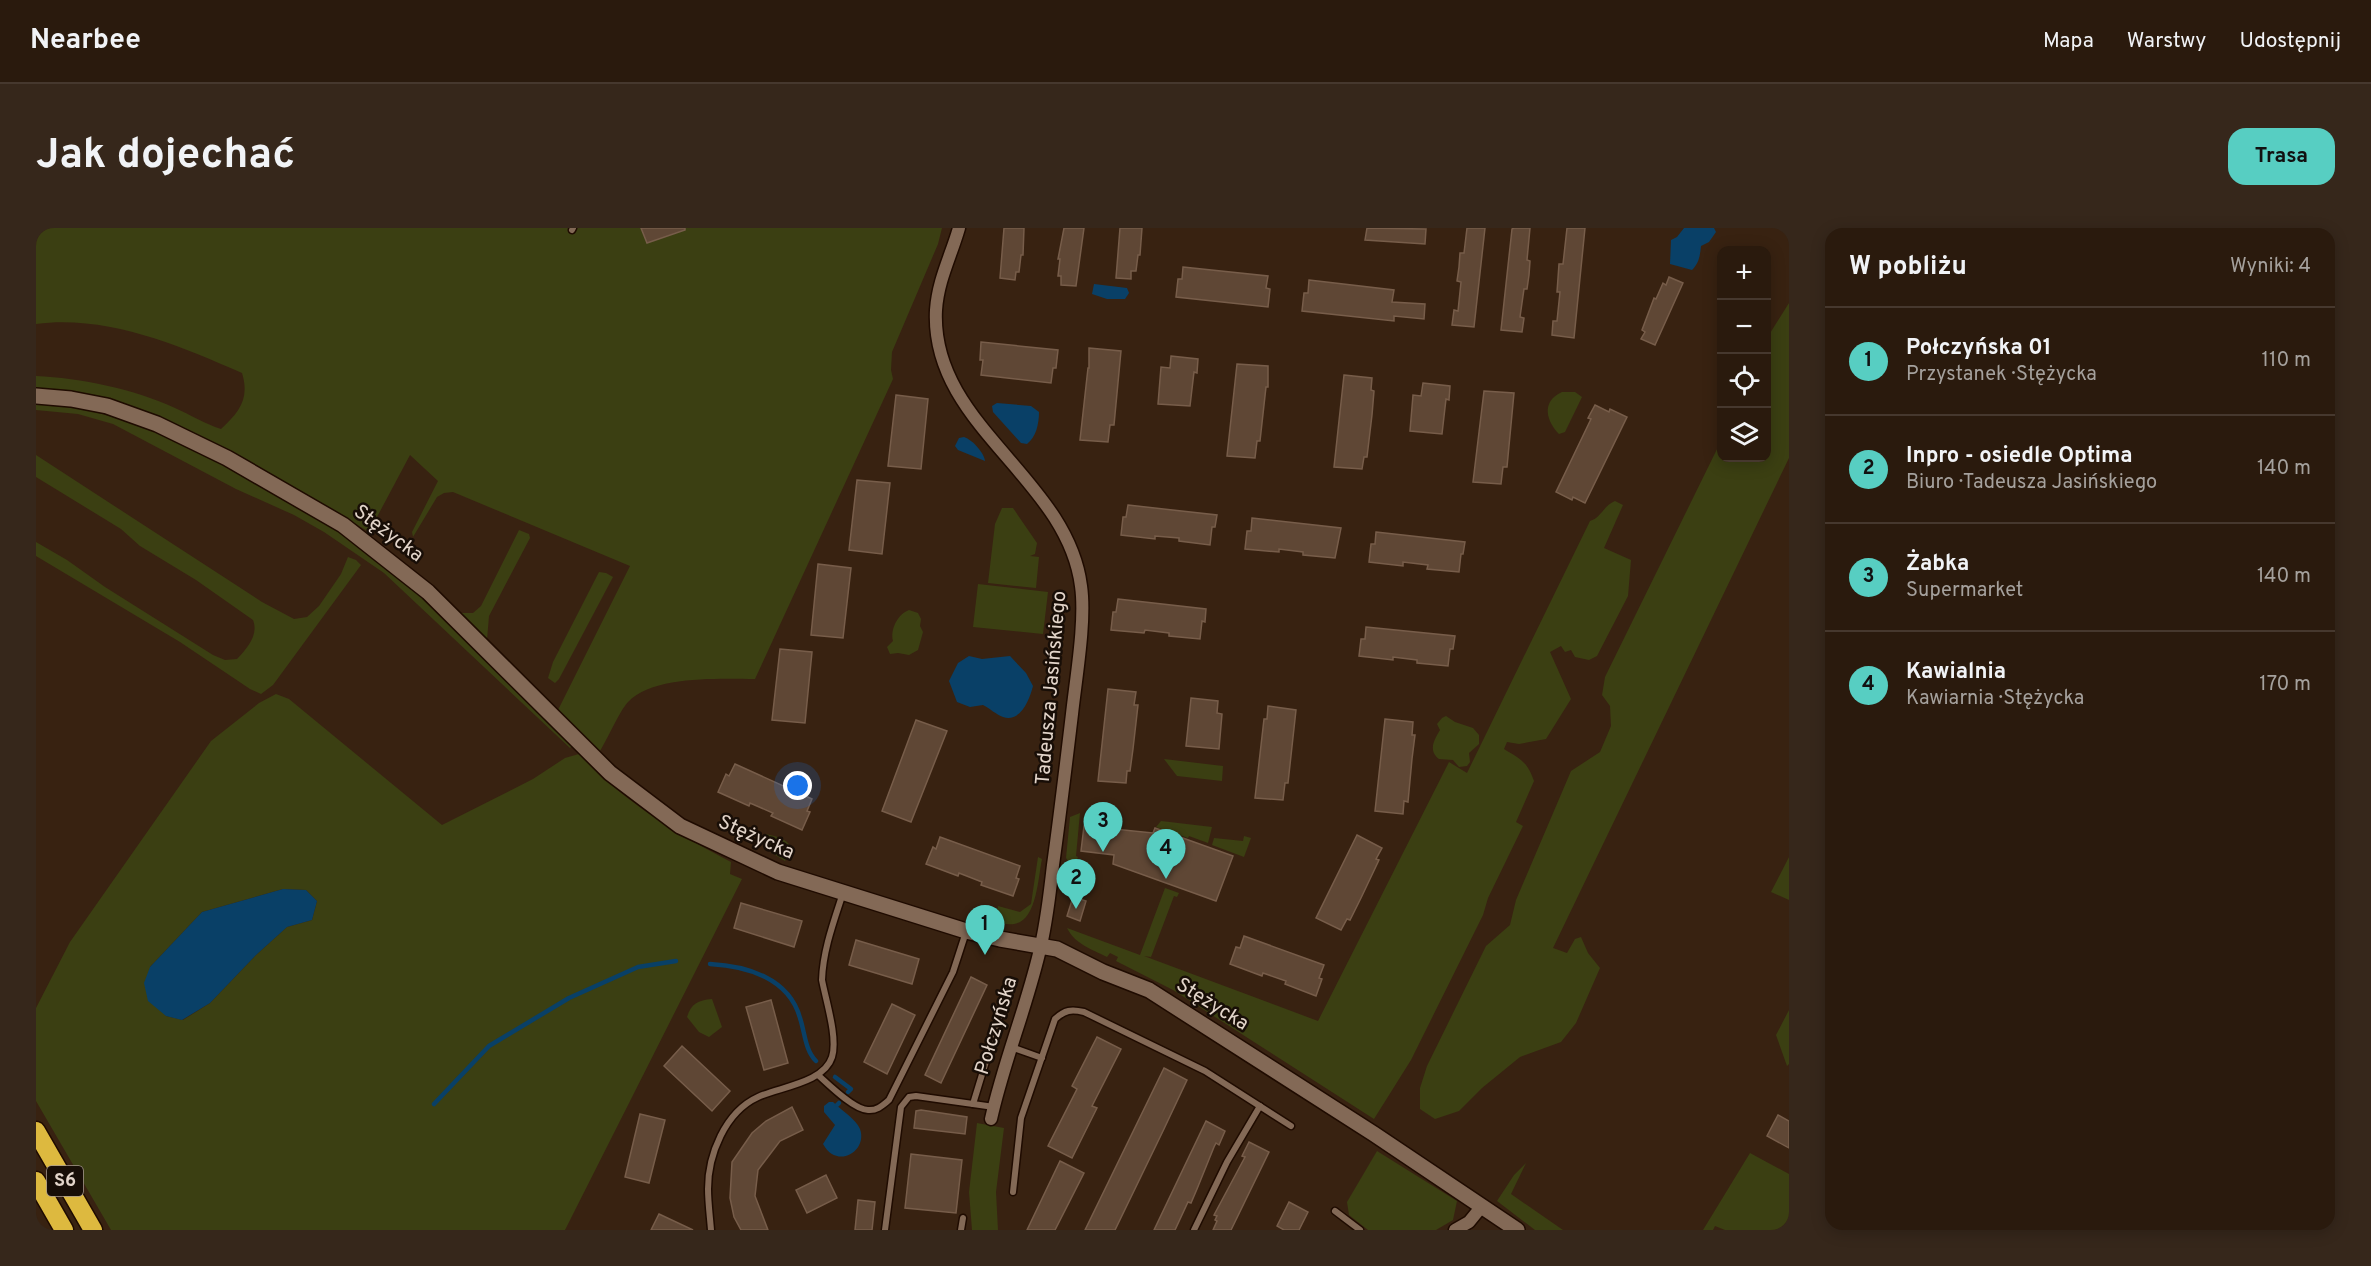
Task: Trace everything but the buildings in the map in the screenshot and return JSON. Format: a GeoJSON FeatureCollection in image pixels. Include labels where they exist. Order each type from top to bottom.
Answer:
{"type":"FeatureCollection","features":[{"type":"Feature","properties":{"kind":"highway","name":"S6"},"geometry":{"type":"LineString","coordinates":[[36,1131],[93,1230]]}},
{"type":"Feature","properties":{"kind":"highway","name":"S6"},"geometry":{"type":"LineString","coordinates":[[36,1181],[64,1230]]}},
{"type":"Feature","properties":{"kind":"street","name":"Tadeusza Jasińskiego"},"geometry":{"type":"LineString","coordinates":[[959,228],[943,273],[936,310],[938,344],[945,370],[963,403],[1036,491],[1068,539],[1078,566],[1082,589],[1076,676],[1063,791],[1041,945]]}},
{"type":"Feature","properties":{"kind":"street","name":"Stężycka"},"geometry":{"type":"LineString","coordinates":[[36,396],[71,399],[107,406],[158,424],[245,468],[343,525],[428,592],[610,773],[680,826],[778,872],[966,931],[1057,949],[1169,1002],[1517,1230]]}},
{"type":"Feature","properties":{"kind":"street","name":"Połczyńska"},"geometry":{"type":"LineString","coordinates":[[992,1113],[1041,945]]}},
{"type":"Feature","properties":{"kind":"street"},"geometry":{"type":"LineString","coordinates":[[1455,1230],[1469,1222],[1482,1206]]}},
{"type":"Feature","properties":{"kind":"lane"},"geometry":{"type":"LineString","coordinates":[[711,1230],[708,1188],[710,1167],[718,1139],[733,1116],[756,1097],[818,1075],[832,1059],[834,1040],[822,972],[824,957],[843,893]]}},
{"type":"Feature","properties":{"kind":"lane"},"geometry":{"type":"LineString","coordinates":[[818,1075],[859,1108],[869,1111],[880,1108],[889,1100],[953,972],[966,931]]}},
{"type":"Feature","properties":{"kind":"lane"},"geometry":{"type":"LineString","coordinates":[[973,1104],[1002,1009]]}},
{"type":"Feature","properties":{"kind":"lane"},"geometry":{"type":"LineString","coordinates":[[1013,1192],[1021,1118],[1055,1019],[1063,1012],[1073,1010],[1084,1012],[1205,1071],[1291,1126]]}},
{"type":"Feature","properties":{"kind":"lane"},"geometry":{"type":"LineString","coordinates":[[1011,1047],[1042,1058]]}},
{"type":"Feature","properties":{"kind":"lane"},"geometry":{"type":"LineString","coordinates":[[885,1230],[901,1107],[904,1102],[909,1097],[916,1096],[973,1104],[992,1113]]}},
{"type":"Feature","properties":{"kind":"lane"},"geometry":{"type":"LineString","coordinates":[[1194,1230],[1227,1162],[1260,1106]]}},
{"type":"Feature","properties":{"kind":"lane"},"geometry":{"type":"LineString","coordinates":[[1335,1211],[1360,1230]]}},
{"type":"Feature","properties":{"kind":"lane"},"geometry":{"type":"LineString","coordinates":[[962,1230],[963,1218]]}},
{"type":"Feature","properties":{"kind":"green space"},"geometry":{"type":"Polygon","coordinates":[[[36,228],[942,228],[938,244],[892,352],[893,379],[755,679],[688,680],[654,687],[640,693],[625,706],[600,751],[558,710],[630,566],[453,492],[437,497],[413,537],[412,532],[438,481],[410,455],[369,532],[310,496],[169,421],[112,399],[36,389],[36,376],[71,379],[107,386],[159,401],[221,429],[238,411],[245,390],[242,373],[193,352],[142,335],[89,324],[63,322],[36,324],[36,228]]]}},
{"type":"Feature","properties":{"kind":"green space"},"geometry":{"type":"Polygon","coordinates":[[[1789,303],[1789,458],[1553,948],[1567,953],[1575,939],[1581,937],[1588,953],[1600,968],[1576,1023],[1561,1042],[1520,1057],[1482,1088],[1459,1111],[1435,1119],[1420,1109],[1420,1088],[1427,1066],[1486,946],[1510,925],[1516,900],[1571,771],[1600,752],[1611,726],[1610,706],[1602,695],[1605,677],[1717,449],[1717,462],[1771,462],[1771,332],[1789,303]]]}},
{"type":"Feature","properties":{"kind":"green space"},"geometry":{"type":"Polygon","coordinates":[[[1562,392],[1575,392],[1582,397],[1565,432],[1559,434],[1551,424],[1548,407],[1555,396],[1562,392]]]}},
{"type":"Feature","properties":{"kind":"green space"},"geometry":{"type":"Polygon","coordinates":[[[36,404],[85,409],[145,426],[193,448],[331,526],[369,552],[416,590],[572,746],[570,748],[384,573],[324,532],[294,515],[236,489],[113,424],[78,414],[36,410],[36,404]]]}},
{"type":"Feature","properties":{"kind":"green space"},"geometry":{"type":"Polygon","coordinates":[[[36,455],[262,602],[294,619],[307,617],[319,606],[341,574],[348,557],[361,565],[273,685],[261,694],[180,642],[36,556],[36,542],[213,655],[225,660],[237,659],[253,636],[253,620],[196,580],[140,546],[121,529],[36,477],[36,455]]]}},
{"type":"Feature","properties":{"kind":"green space"},"geometry":{"type":"Polygon","coordinates":[[[1615,501],[1623,505],[1604,548],[1631,560],[1628,596],[1597,656],[1589,660],[1575,657],[1571,650],[1565,652],[1561,646],[1550,652],[1571,699],[1546,739],[1519,744],[1507,742],[1504,749],[1526,765],[1534,781],[1516,822],[1523,826],[1488,898],[1483,915],[1411,1060],[1374,1119],[1173,990],[1116,961],[1118,957],[1110,953],[1107,957],[1089,949],[1070,934],[1067,928],[1140,955],[1165,888],[1179,893],[1177,897],[1174,896],[1151,957],[1144,956],[1318,1021],[1449,762],[1467,773],[1590,521],[1615,501]]]}},
{"type":"Feature","properties":{"kind":"green space"},"geometry":{"type":"Polygon","coordinates":[[[1002,508],[1013,508],[1037,543],[1035,554],[1030,556],[1039,557],[1036,588],[988,583],[995,524],[1002,508]]]}},
{"type":"Feature","properties":{"kind":"green space"},"geometry":{"type":"Polygon","coordinates":[[[519,530],[529,534],[530,538],[489,616],[487,640],[460,613],[473,613],[481,606],[519,530]]]}},
{"type":"Feature","properties":{"kind":"green space"},"geometry":{"type":"Polygon","coordinates":[[[599,572],[613,577],[555,683],[548,678],[553,662],[599,572]]]}},
{"type":"Feature","properties":{"kind":"green space"},"geometry":{"type":"Polygon","coordinates":[[[978,584],[1048,592],[1043,634],[973,627],[978,584]]]}},
{"type":"Feature","properties":{"kind":"green space"},"geometry":{"type":"Polygon","coordinates":[[[909,610],[918,613],[921,619],[920,626],[923,632],[918,650],[909,655],[890,654],[887,647],[893,641],[896,622],[909,610]]]}},
{"type":"Feature","properties":{"kind":"green space"},"geometry":{"type":"Polygon","coordinates":[[[276,694],[289,699],[442,825],[533,779],[565,758],[579,754],[631,801],[731,862],[730,874],[742,879],[565,1230],[111,1230],[36,1101],[36,1008],[70,942],[211,741],[259,703],[276,694]],[[283,889],[202,912],[150,967],[166,1016],[183,1020],[210,1003],[256,955],[287,927],[312,920],[317,901],[306,890],[283,889]]]}},
{"type":"Feature","properties":{"kind":"green space"},"geometry":{"type":"Polygon","coordinates":[[[1446,716],[1455,722],[1473,728],[1479,735],[1479,744],[1469,753],[1470,762],[1467,766],[1459,767],[1453,760],[1439,759],[1434,752],[1434,741],[1440,730],[1437,724],[1446,716]]]}},
{"type":"Feature","properties":{"kind":"green space"},"geometry":{"type":"Polygon","coordinates":[[[1164,759],[1223,766],[1222,781],[1177,776],[1164,759]]]}},
{"type":"Feature","properties":{"kind":"green space"},"geometry":{"type":"Polygon","coordinates":[[[1080,813],[1076,856],[1078,857],[1075,865],[1070,864],[1066,858],[1070,817],[1080,813]]]}},
{"type":"Feature","properties":{"kind":"green space"},"geometry":{"type":"Polygon","coordinates":[[[1161,821],[1212,827],[1208,843],[1156,827],[1161,821]]]}},
{"type":"Feature","properties":{"kind":"green space"},"geometry":{"type":"Polygon","coordinates":[[[766,834],[788,843],[792,850],[785,861],[772,853],[764,841],[766,834]]]}},
{"type":"Feature","properties":{"kind":"green space"},"geometry":{"type":"Polygon","coordinates":[[[1244,836],[1251,838],[1244,857],[1212,845],[1214,838],[1243,841],[1244,836]]]}},
{"type":"Feature","properties":{"kind":"green space"},"geometry":{"type":"Polygon","coordinates":[[[1038,857],[1042,859],[1035,897],[1028,915],[1022,921],[1014,924],[995,923],[998,906],[1020,912],[1031,904],[1038,857]]]}},
{"type":"Feature","properties":{"kind":"green space"},"geometry":{"type":"Polygon","coordinates":[[[1789,857],[1789,900],[1771,892],[1789,857]]]}},
{"type":"Feature","properties":{"kind":"green space"},"geometry":{"type":"Polygon","coordinates":[[[712,999],[722,1027],[709,1037],[699,1032],[687,1017],[696,1004],[712,999]]]}},
{"type":"Feature","properties":{"kind":"green space"},"geometry":{"type":"Polygon","coordinates":[[[1789,1010],[1789,1064],[1787,1066],[1776,1035],[1789,1010]]]}},
{"type":"Feature","properties":{"kind":"green space"},"geometry":{"type":"Polygon","coordinates":[[[977,1123],[1004,1128],[996,1192],[998,1230],[972,1230],[969,1192],[977,1123]]]}},
{"type":"Feature","properties":{"kind":"green space"},"geometry":{"type":"Polygon","coordinates":[[[1377,1151],[1457,1201],[1453,1220],[1436,1230],[1368,1230],[1349,1215],[1347,1202],[1377,1151]]]}},
{"type":"Feature","properties":{"kind":"green space"},"geometry":{"type":"Polygon","coordinates":[[[1750,1153],[1789,1174],[1789,1230],[1725,1230],[1715,1226],[1713,1230],[1703,1230],[1750,1153]]]}},
{"type":"Feature","properties":{"kind":"green space"},"geometry":{"type":"Polygon","coordinates":[[[1526,1163],[1511,1194],[1563,1230],[1535,1230],[1497,1201],[1514,1175],[1526,1163]]]}},
{"type":"Feature","properties":{"kind":"water"},"geometry":{"type":"Polygon","coordinates":[[[1684,228],[1714,228],[1716,232],[1709,242],[1701,246],[1699,259],[1692,270],[1670,264],[1671,240],[1677,237],[1684,228]]]}},
{"type":"Feature","properties":{"kind":"water"},"geometry":{"type":"Polygon","coordinates":[[[1094,284],[1127,288],[1129,293],[1125,299],[1107,299],[1092,294],[1094,284]]]}},
{"type":"Feature","properties":{"kind":"water"},"geometry":{"type":"Polygon","coordinates":[[[997,403],[1031,406],[1039,412],[1033,438],[1027,444],[1021,443],[993,412],[992,406],[997,403]]]}},
{"type":"Feature","properties":{"kind":"water"},"geometry":{"type":"Polygon","coordinates":[[[964,437],[978,447],[985,461],[958,450],[955,446],[959,438],[964,437]]]}},
{"type":"Feature","properties":{"kind":"water"},"geometry":{"type":"Polygon","coordinates":[[[969,656],[982,659],[1010,656],[1026,673],[1033,686],[1030,697],[1020,713],[1009,718],[1003,717],[983,705],[970,707],[957,702],[949,681],[958,663],[969,656]]]}},
{"type":"Feature","properties":{"kind":"water"},"geometry":{"type":"Polygon","coordinates":[[[283,889],[306,890],[317,901],[312,920],[287,927],[256,955],[210,1003],[182,1020],[166,1016],[148,1001],[144,983],[150,967],[202,912],[283,889]]]}},
{"type":"Feature","properties":{"kind":"water"},"geometry":{"type":"Polygon","coordinates":[[[833,1102],[848,1115],[860,1129],[860,1144],[850,1154],[836,1156],[829,1152],[823,1144],[835,1125],[824,1112],[824,1106],[833,1102]]]}},
{"type":"Feature","properties":{"kind":"waterway"},"geometry":{"type":"LineString","coordinates":[[434,1104],[489,1046],[569,998],[638,967],[676,961]]}},
{"type":"Feature","properties":{"kind":"waterway"},"geometry":{"type":"LineString","coordinates":[[710,964],[752,971],[776,984],[786,993],[794,1004],[807,1047],[816,1061]]}},
{"type":"Feature","properties":{"kind":"waterway"},"geometry":{"type":"LineString","coordinates":[[835,1077],[851,1089],[848,1092]]}},
{"type":"Feature","properties":{"kind":"place","name":"Żabka"},"geometry":{"type":"Point","coordinates":[1103,852]}},
{"type":"Feature","properties":{"kind":"place","name":"Kawialnia"},"geometry":{"type":"Point","coordinates":[1166,879]}},
{"type":"Feature","properties":{"kind":"place","name":"Inpro - osiedle Optima"},"geometry":{"type":"Point","coordinates":[1076,909]}},
{"type":"Feature","properties":{"kind":"place","name":"Połczyńska 01"},"geometry":{"type":"Point","coordinates":[985,955]}}]}
